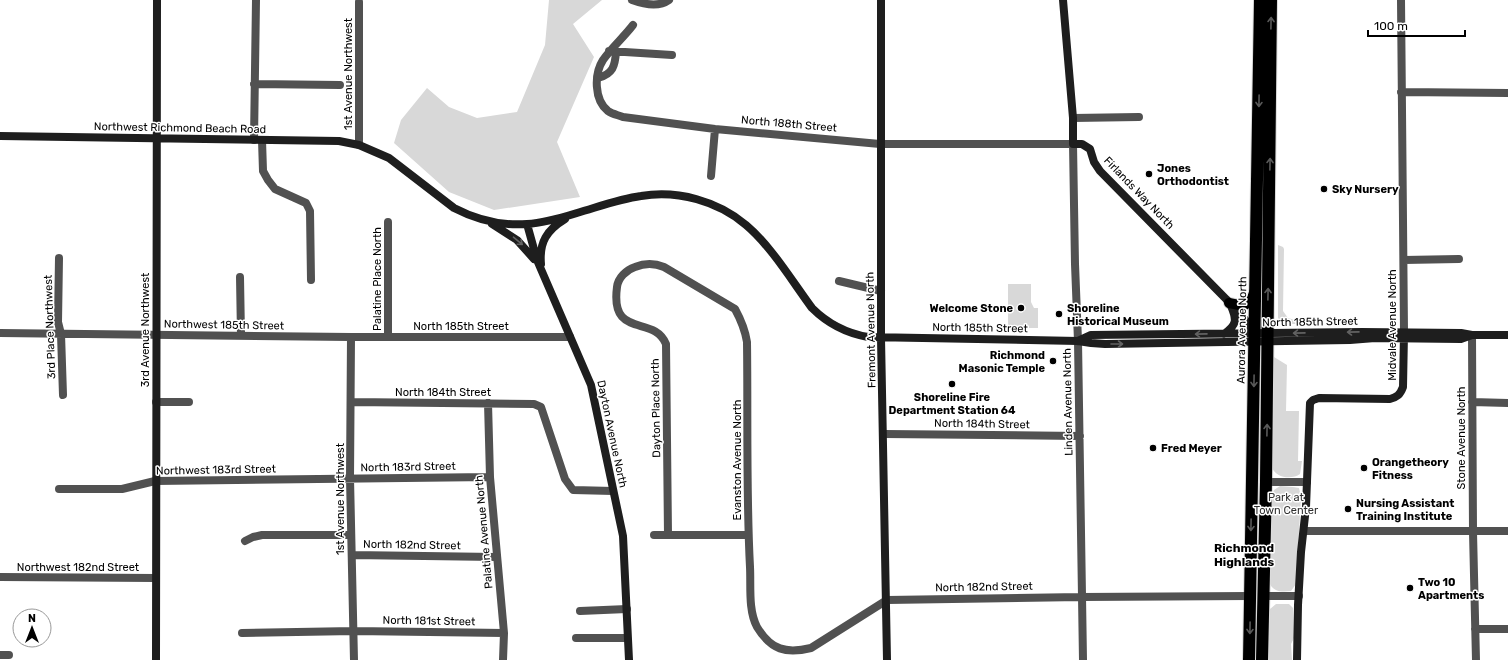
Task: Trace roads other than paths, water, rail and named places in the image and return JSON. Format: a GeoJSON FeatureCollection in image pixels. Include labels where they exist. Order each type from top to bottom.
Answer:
{"type":"FeatureCollection","features":[{"type":"Feature","properties":{"kind":"highway","name":"Aurora Avenue North"},"geometry":{"type":"LineString","coordinates":[[1249,660],[1260,0]]}},
{"type":"Feature","properties":{"kind":"highway"},"geometry":{"type":"LineString","coordinates":[[1262,660],[1266,482],[1272,0]]}},
{"type":"Feature","properties":{"kind":"main road"},"geometry":{"type":"LineString","coordinates":[[1260,43],[1271,52]]}},
{"type":"Feature","properties":{"kind":"main road"},"geometry":{"type":"LineString","coordinates":[[1260,62],[1271,74]]}},
{"type":"Feature","properties":{"kind":"main road"},"geometry":{"type":"LineString","coordinates":[[1258,187],[1269,196]]}},
{"type":"Feature","properties":{"kind":"main road"},"geometry":{"type":"LineString","coordinates":[[1230,303],[1246,305],[1252,298],[1256,286]]}},
{"type":"Feature","properties":{"kind":"main road"},"geometry":{"type":"LineString","coordinates":[[1252,501],[1258,503],[1265,511]]}},
{"type":"Feature","properties":{"kind":"main road"},"geometry":{"type":"LineString","coordinates":[[1251,571],[1256,588],[1263,596]]}},
{"type":"Feature","properties":{"kind":"main road"},"geometry":{"type":"LineString","coordinates":[[1250,596],[1263,615]]}},
{"type":"Feature","properties":{"kind":"street","name":"3rd Avenue Northwest"},"geometry":{"type":"LineString","coordinates":[[156,0],[156,660]]}},
{"type":"Feature","properties":{"kind":"street"},"geometry":{"type":"LineString","coordinates":[[254,140],[256,0]]}},
{"type":"Feature","properties":{"kind":"street"},"geometry":{"type":"LineString","coordinates":[[632,0],[654,5],[669,0]]}},
{"type":"Feature","properties":{"kind":"street","name":"Fremont Avenue North"},"geometry":{"type":"LineString","coordinates":[[881,0],[880,144],[887,660]]}},
{"type":"Feature","properties":{"kind":"street"},"geometry":{"type":"LineString","coordinates":[[1063,0],[1073,144]]}},
{"type":"Feature","properties":{"kind":"street","name":"Midvale Avenue North"},"geometry":{"type":"LineString","coordinates":[[1297,660],[1299,596],[1307,482],[1310,403],[1319,398],[1390,399],[1397,397],[1403,387],[1404,260],[1400,0]]}},
{"type":"Feature","properties":{"kind":"street","name":"1st Avenue Northwest"},"geometry":{"type":"LineString","coordinates":[[359,2],[359,145]]}},
{"type":"Feature","properties":{"kind":"street","name":"North 188th Street"},"geometry":{"type":"LineString","coordinates":[[633,24],[613,51],[602,61],[598,78],[597,93],[602,104],[609,112],[622,117],[715,129],[880,144],[1073,144]]}},
{"type":"Feature","properties":{"kind":"street"},"geometry":{"type":"LineString","coordinates":[[598,78],[610,72],[614,64],[613,51],[672,55]]}},
{"type":"Feature","properties":{"kind":"street"},"geometry":{"type":"LineString","coordinates":[[254,84],[340,85]]}},
{"type":"Feature","properties":{"kind":"street"},"geometry":{"type":"LineString","coordinates":[[1401,92],[1508,93]]}},
{"type":"Feature","properties":{"kind":"street"},"geometry":{"type":"LineString","coordinates":[[1072,118],[1139,117]]}},
{"type":"Feature","properties":{"kind":"street"},"geometry":{"type":"LineString","coordinates":[[711,176],[715,129]]}},
{"type":"Feature","properties":{"kind":"street","name":"Northwest Richmond Beach Road"},"geometry":{"type":"LineString","coordinates":[[0,136],[262,140],[339,142],[359,145],[388,158],[454,208],[486,221]]}},
{"type":"Feature","properties":{"kind":"street"},"geometry":{"type":"LineString","coordinates":[[262,140],[263,171],[268,180],[275,189],[306,203],[310,212],[310,280]]}},
{"type":"Feature","properties":{"kind":"street","name":"Firlands Way North"},"geometry":{"type":"LineString","coordinates":[[1073,144],[1082,144],[1087,146],[1100,171],[1248,321],[1255,338]]}},
{"type":"Feature","properties":{"kind":"street","name":"Linden Avenue North"},"geometry":{"type":"LineString","coordinates":[[1073,144],[1080,436],[1083,660]]}},
{"type":"Feature","properties":{"kind":"street","name":"North 185th Street"},"geometry":{"type":"LineString","coordinates":[[572,214],[632,197],[652,194],[685,196],[708,203],[733,215],[755,233],[812,308],[828,322],[837,328],[852,334],[868,337],[1078,341],[1091,344],[1105,344],[1255,338],[1461,333],[1472,335],[1508,335]]}},
{"type":"Feature","properties":{"kind":"street"},"geometry":{"type":"LineString","coordinates":[[486,221],[527,224],[572,214]]}},
{"type":"Feature","properties":{"kind":"street"},"geometry":{"type":"LineString","coordinates":[[542,271],[540,257],[545,238],[553,226],[572,214]]}},
{"type":"Feature","properties":{"kind":"street"},"geometry":{"type":"LineString","coordinates":[[486,221],[510,234],[531,255],[542,271]]}},
{"type":"Feature","properties":{"kind":"street","name":"Palatine Place North"},"geometry":{"type":"LineString","coordinates":[[388,222],[388,337]]}},
{"type":"Feature","properties":{"kind":"street","name":"Dayton Avenue North"},"geometry":{"type":"LineString","coordinates":[[527,224],[534,252],[591,385],[623,536],[629,660]]}},
{"type":"Feature","properties":{"kind":"street","name":"3rd Place Northwest"},"geometry":{"type":"LineString","coordinates":[[59,258],[58,322],[61,334],[63,396]]}},
{"type":"Feature","properties":{"kind":"street"},"geometry":{"type":"LineString","coordinates":[[1404,260],[1459,259]]}},
{"type":"Feature","properties":{"kind":"street","name":"Dayton Place North"},"geometry":{"type":"LineString","coordinates":[[668,535],[666,344],[663,337],[658,333],[629,323],[622,316],[618,308],[616,293],[617,284],[622,276],[630,269],[643,264],[655,264],[664,267],[735,308]]}},
{"type":"Feature","properties":{"kind":"street"},"geometry":{"type":"LineString","coordinates":[[240,277],[241,336]]}},
{"type":"Feature","properties":{"kind":"street"},"geometry":{"type":"LineString","coordinates":[[839,281],[882,291]]}},
{"type":"Feature","properties":{"kind":"street"},"geometry":{"type":"LineString","coordinates":[[1224,334],[1232,328],[1235,322],[1230,303]]}},
{"type":"Feature","properties":{"kind":"street","name":"Evanston Avenue North"},"geometry":{"type":"LineString","coordinates":[[735,308],[746,330],[747,342],[748,535],[752,613],[757,626],[766,640],[776,647],[788,651],[811,648],[887,600]]}},
{"type":"Feature","properties":{"kind":"street","name":"Northwest 185th Street"},"geometry":{"type":"LineString","coordinates":[[0,333],[351,337]]}},
{"type":"Feature","properties":{"kind":"street","name":"North 185th Street"},"geometry":{"type":"LineString","coordinates":[[1078,341],[1091,335],[1224,334],[1255,338]]}},
{"type":"Feature","properties":{"kind":"street","name":"Stone Avenue North"},"geometry":{"type":"LineString","coordinates":[[1472,335],[1473,532],[1476,660]]}},
{"type":"Feature","properties":{"kind":"street","name":"1st Avenue Northwest"},"geometry":{"type":"LineString","coordinates":[[351,337],[352,402],[350,478],[354,660]]}},
{"type":"Feature","properties":{"kind":"street","name":"North 185th Street"},"geometry":{"type":"LineString","coordinates":[[351,337],[570,337]]}},
{"type":"Feature","properties":{"kind":"street"},"geometry":{"type":"LineString","coordinates":[[156,402],[189,402]]}},
{"type":"Feature","properties":{"kind":"street","name":"North 184th Street"},"geometry":{"type":"LineString","coordinates":[[352,402],[534,404],[541,407],[565,479],[573,490],[613,491]]}},
{"type":"Feature","properties":{"kind":"street"},"geometry":{"type":"LineString","coordinates":[[1472,402],[1508,403]]}},
{"type":"Feature","properties":{"kind":"street","name":"Palatine Avenue North"},"geometry":{"type":"LineString","coordinates":[[488,403],[490,477],[504,633],[503,660]]}},
{"type":"Feature","properties":{"kind":"street","name":"North 184th Street"},"geometry":{"type":"LineString","coordinates":[[884,434],[1080,436]]}},
{"type":"Feature","properties":{"kind":"street","name":"North 183rd Street"},"geometry":{"type":"LineString","coordinates":[[350,478],[490,477]]}},
{"type":"Feature","properties":{"kind":"street","name":"Northwest 183rd Street"},"geometry":{"type":"LineString","coordinates":[[59,489],[122,489],[156,481],[350,478]]}},
{"type":"Feature","properties":{"kind":"street"},"geometry":{"type":"LineString","coordinates":[[1266,482],[1307,482]]}},
{"type":"Feature","properties":{"kind":"street"},"geometry":{"type":"LineString","coordinates":[[1304,531],[1508,531]]}},
{"type":"Feature","properties":{"kind":"street"},"geometry":{"type":"LineString","coordinates":[[245,541],[262,535],[351,535]]}},
{"type":"Feature","properties":{"kind":"street"},"geometry":{"type":"LineString","coordinates":[[654,535],[748,535]]}},
{"type":"Feature","properties":{"kind":"street","name":"North 182nd Street"},"geometry":{"type":"LineString","coordinates":[[352,555],[496,557]]}},
{"type":"Feature","properties":{"kind":"street","name":"Northwest 182nd Street"},"geometry":{"type":"LineString","coordinates":[[0,577],[156,578]]}},
{"type":"Feature","properties":{"kind":"street","name":"North 182nd Street"},"geometry":{"type":"LineString","coordinates":[[887,600],[1250,596]]}},
{"type":"Feature","properties":{"kind":"street"},"geometry":{"type":"LineString","coordinates":[[1263,596],[1299,596]]}},
{"type":"Feature","properties":{"kind":"street"},"geometry":{"type":"LineString","coordinates":[[580,611],[627,609]]}},
{"type":"Feature","properties":{"kind":"street"},"geometry":{"type":"LineString","coordinates":[[1475,629],[1508,629]]}},
{"type":"Feature","properties":{"kind":"street","name":"North 181st Street"},"geometry":{"type":"LineString","coordinates":[[242,633],[354,631],[504,633]]}},
{"type":"Feature","properties":{"kind":"street"},"geometry":{"type":"LineString","coordinates":[[576,638],[627,638]]}},
{"type":"Feature","properties":{"kind":"place","name":"Jones Orthodontist"},"geometry":{"type":"Point","coordinates":[1149,174]}},
{"type":"Feature","properties":{"kind":"place","name":"Sky Nursery"},"geometry":{"type":"Point","coordinates":[1324,189]}},
{"type":"Feature","properties":{"kind":"place","name":"Welcome Stone"},"geometry":{"type":"Point","coordinates":[1021,308]}},
{"type":"Feature","properties":{"kind":"place","name":"Shoreline Historical Museum"},"geometry":{"type":"Point","coordinates":[1059,314]}},
{"type":"Feature","properties":{"kind":"place","name":"Richmond Masonic Temple"},"geometry":{"type":"Point","coordinates":[1053,361]}},
{"type":"Feature","properties":{"kind":"place","name":"Shoreline Fire Department Station 64"},"geometry":{"type":"Point","coordinates":[952,384]}},
{"type":"Feature","properties":{"kind":"place","name":"Fred Meyer"},"geometry":{"type":"Point","coordinates":[1153,448]}},
{"type":"Feature","properties":{"kind":"place","name":"Orangetheory Fitness"},"geometry":{"type":"Point","coordinates":[1364,468]}},
{"type":"Feature","properties":{"kind":"place","name":"Nursing Assistant Training Institute"},"geometry":{"type":"Point","coordinates":[1348,509]}},
{"type":"Feature","properties":{"kind":"place","name":"Two 10 Apartments"},"geometry":{"type":"Point","coordinates":[1410,588]}},
{"type":"Feature","properties":{"kind":"district","name":"Richmond Highlands"},"geometry":{"type":"Point","coordinates":[1244,555]}},
{"type":"Feature","properties":{"kind":"park label","name":"Park at Town Center"},"geometry":{"type":"Point","coordinates":[1286,503]}}]}
